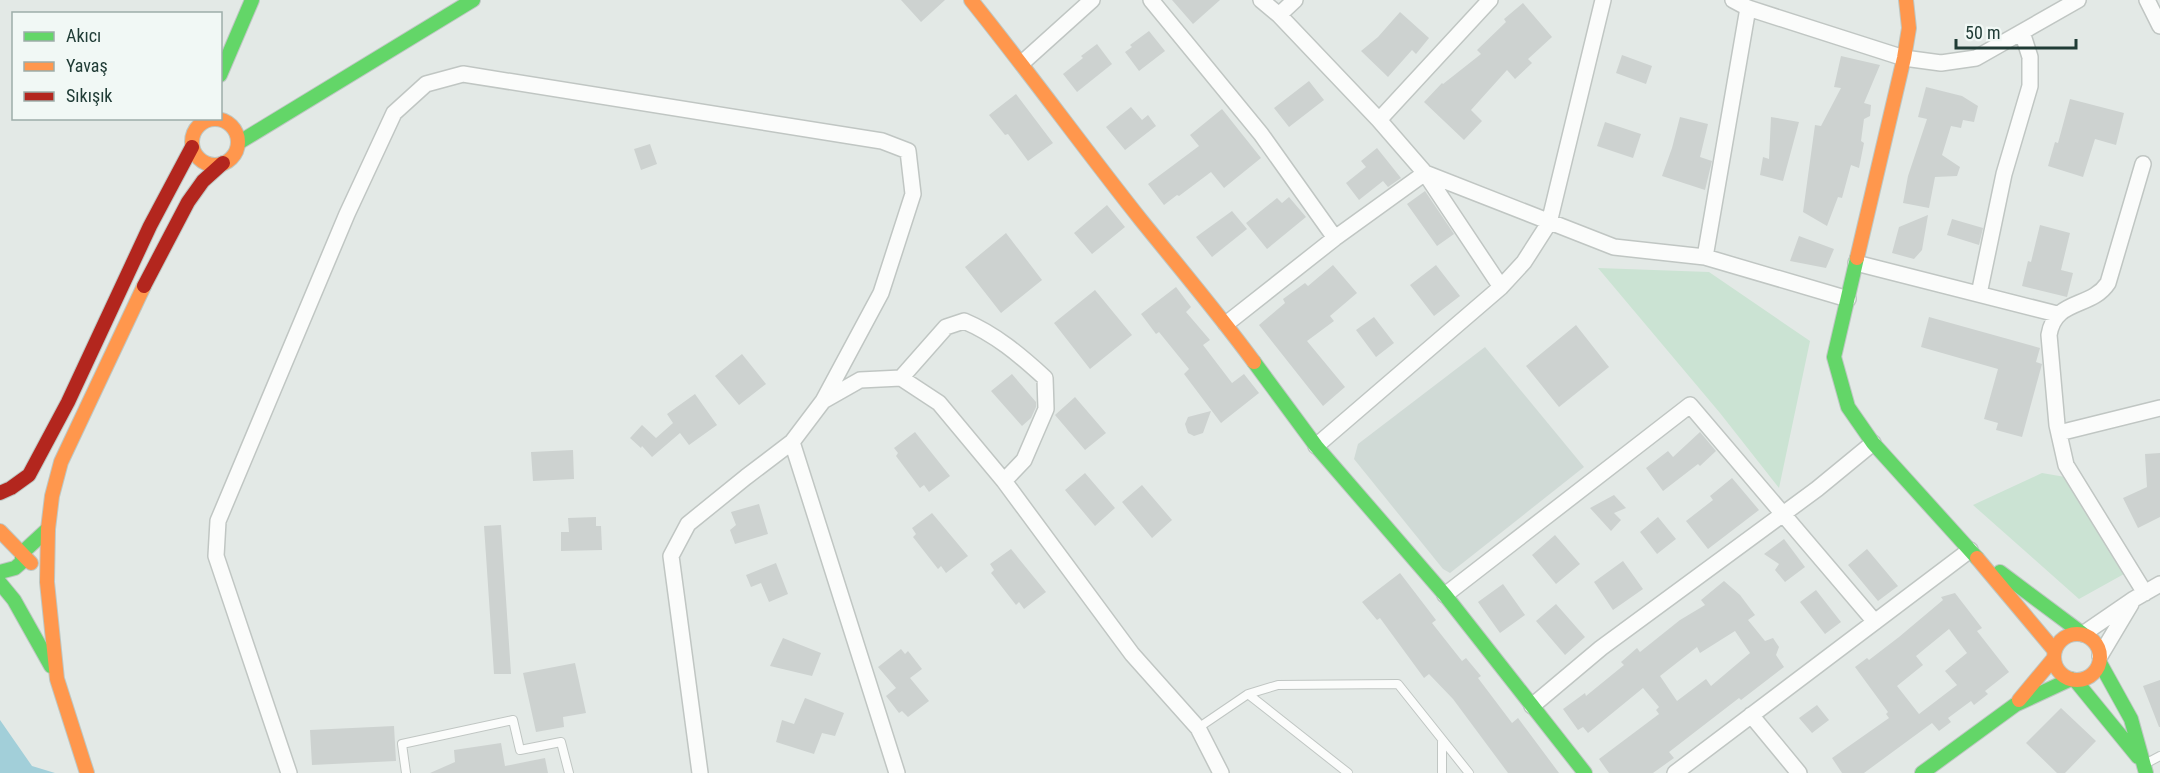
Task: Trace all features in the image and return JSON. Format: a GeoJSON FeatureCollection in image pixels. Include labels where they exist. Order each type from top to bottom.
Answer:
{"type":"FeatureCollection","features":[{"type":"Feature","properties":{"kind":"street"},"geometry":{"type":"LineString","coordinates":[[222,70],[252,0]]}},
{"type":"Feature","properties":{"kind":"street"},"geometry":{"type":"LineString","coordinates":[[238,143],[473,0]]}},
{"type":"Feature","properties":{"kind":"street"},"geometry":{"type":"LineString","coordinates":[[971,0],[1022,63],[1140,219],[1226,324],[1316,446],[1445,595],[1585,773]]}},
{"type":"Feature","properties":{"kind":"street"},"geometry":{"type":"LineString","coordinates":[[1022,63],[1092,0]]}},
{"type":"Feature","properties":{"kind":"street"},"geometry":{"type":"LineString","coordinates":[[1151,0],[1261,134],[1335,238]]}},
{"type":"Feature","properties":{"kind":"street"},"geometry":{"type":"LineString","coordinates":[[1261,0],[1279,15],[1379,120],[1425,173],[1501,287]]}},
{"type":"Feature","properties":{"kind":"street"},"geometry":{"type":"LineString","coordinates":[[1279,15],[1295,0]]}},
{"type":"Feature","properties":{"kind":"street"},"geometry":{"type":"LineString","coordinates":[[1379,120],[1490,0]]}},
{"type":"Feature","properties":{"kind":"street"},"geometry":{"type":"LineString","coordinates":[[1316,446],[1501,287],[1524,262],[1549,223],[1603,0]]}},
{"type":"Feature","properties":{"kind":"street"},"geometry":{"type":"LineString","coordinates":[[1733,0],[1748,8],[1904,58],[1941,63],[1976,58],[2078,0]]}},
{"type":"Feature","properties":{"kind":"street"},"geometry":{"type":"LineString","coordinates":[[1906,0],[1909,28],[1904,58],[1834,357],[1848,407],[1873,443],[1970,550],[2054,654],[2059,672],[2073,680],[2141,770]]}},
{"type":"Feature","properties":{"kind":"street"},"geometry":{"type":"LineString","coordinates":[[2147,0],[2160,26]]}},
{"type":"Feature","properties":{"kind":"street"},"geometry":{"type":"LineString","coordinates":[[1705,257],[1748,8]]}},
{"type":"Feature","properties":{"kind":"street"},"geometry":{"type":"LineString","coordinates":[[1979,294],[2004,174],[2030,86],[2030,57],[2022,32]]}},
{"type":"Feature","properties":{"kind":"street"},"geometry":{"type":"LineString","coordinates":[[289,773],[216,556],[218,521],[347,214],[394,113],[426,84],[463,74],[882,141],[908,152],[913,195],[881,293],[823,401],[792,442],[688,525],[671,556],[700,773]]}},
{"type":"Feature","properties":{"kind":"street"},"geometry":{"type":"LineString","coordinates":[[57,679],[47,582],[48,529],[52,496],[61,462],[132,310],[188,202],[203,181],[234,155],[238,143],[234,129],[228,123],[218,120]]}},
{"type":"Feature","properties":{"kind":"street"},"geometry":{"type":"LineString","coordinates":[[0,493],[29,475],[68,402],[150,226],[192,147],[193,134],[201,121]]}},
{"type":"Feature","properties":{"kind":"street"},"geometry":{"type":"LineString","coordinates":[[192,147],[201,160],[208,164],[223,163]]}},
{"type":"Feature","properties":{"kind":"street"},"geometry":{"type":"LineString","coordinates":[[2140,596],[2066,465],[2059,433],[2049,335],[2050,327],[2057,314],[2098,295],[2108,283],[2143,164]]}},
{"type":"Feature","properties":{"kind":"street"},"geometry":{"type":"LineString","coordinates":[[1226,324],[1335,238],[1425,173]]}},
{"type":"Feature","properties":{"kind":"street"},"geometry":{"type":"LineString","coordinates":[[1425,173],[1614,247],[1705,257],[1848,299]]}},
{"type":"Feature","properties":{"kind":"street"},"geometry":{"type":"LineString","coordinates":[[1856,263],[2057,314]]}},
{"type":"Feature","properties":{"kind":"street"},"geometry":{"type":"LineString","coordinates":[[902,378],[946,327],[964,321],[984,329],[1045,378],[1046,409],[1024,460],[1004,481]]}},
{"type":"Feature","properties":{"kind":"street"},"geometry":{"type":"LineString","coordinates":[[823,401],[860,380],[902,378],[939,403],[1004,481],[1132,654],[1198,728],[1221,773]]}},
{"type":"Feature","properties":{"kind":"street"},"geometry":{"type":"LineString","coordinates":[[1445,595],[1690,405],[1875,622]]}},
{"type":"Feature","properties":{"kind":"street"},"geometry":{"type":"LineString","coordinates":[[2059,433],[2160,408]]}},
{"type":"Feature","properties":{"kind":"street"},"geometry":{"type":"LineString","coordinates":[[792,442],[897,773]]}},
{"type":"Feature","properties":{"kind":"street"},"geometry":{"type":"LineString","coordinates":[[1532,706],[1601,648],[1818,489],[1873,443]]}},
{"type":"Feature","properties":{"kind":"street"},"geometry":{"type":"LineString","coordinates":[[0,572],[15,568],[22,562],[22,553],[48,529]]}},
{"type":"Feature","properties":{"kind":"street"},"geometry":{"type":"LineString","coordinates":[[0,531],[47,582]]}},
{"type":"Feature","properties":{"kind":"street"},"geometry":{"type":"LineString","coordinates":[[1675,773],[1970,550]]}},
{"type":"Feature","properties":{"kind":"street"},"geometry":{"type":"LineString","coordinates":[[1970,550],[2095,642],[2100,660],[2131,719],[2141,770]]}},
{"type":"Feature","properties":{"kind":"street"},"geometry":{"type":"LineString","coordinates":[[0,582],[31,628],[57,679],[87,773]]}},
{"type":"Feature","properties":{"kind":"street"},"geometry":{"type":"LineString","coordinates":[[2015,705],[2054,654],[2058,644],[2069,635],[2083,634],[2160,584]]}},
{"type":"Feature","properties":{"kind":"street"},"geometry":{"type":"LineString","coordinates":[[1922,773],[2015,705],[2073,680],[2092,675],[2140,596]]}},
{"type":"Feature","properties":{"kind":"street"},"geometry":{"type":"LineString","coordinates":[[1751,715],[1799,773]]}},
{"type":"Feature","properties":{"kind":"lane"},"geometry":{"type":"LineString","coordinates":[[1198,728],[1248,694],[1278,685],[1398,684],[1469,773]]}},
{"type":"Feature","properties":{"kind":"lane"},"geometry":{"type":"LineString","coordinates":[[1248,694],[1348,773]]}},
{"type":"Feature","properties":{"kind":"lane"},"geometry":{"type":"LineString","coordinates":[[406,773],[402,744],[513,720],[520,750],[561,742],[569,773]]}},
{"type":"Feature","properties":{"kind":"lane"},"geometry":{"type":"LineString","coordinates":[[1442,742],[1442,773]]}},
{"type":"Feature","properties":{"kind":"lane"},"geometry":{"type":"LineString","coordinates":[[2141,770],[2160,756]]}},
{"type":"Feature","properties":{"kind":"shaded area"},"geometry":{"type":"Polygon","coordinates":[[[1485,347],[1584,467],[1450,573],[1443,569],[1354,459],[1358,444],[1485,347]]]}},
{"type":"Feature","properties":{"kind":"green space"},"geometry":{"type":"Polygon","coordinates":[[[1598,268],[1709,272],[1810,341],[1779,488],[1720,413],[1598,268]]]}},
{"type":"Feature","properties":{"kind":"green space"},"geometry":{"type":"Polygon","coordinates":[[[2042,473],[2071,478],[2124,574],[2079,599],[1973,505],[2042,473]]]}},
{"type":"Feature","properties":{"kind":"water"},"geometry":{"type":"Polygon","coordinates":[[[0,720],[32,766],[55,773],[0,773],[0,720]]]}},
{"type":"Feature","properties":{"kind":"building"},"geometry":{"type":"Polygon","coordinates":[[[901,0],[945,0],[921,22],[901,0]]]}},
{"type":"Feature","properties":{"kind":"building"},"geometry":{"type":"Polygon","coordinates":[[[1172,0],[1220,0],[1193,24],[1172,0]]]}},
{"type":"Feature","properties":{"kind":"building"},"geometry":{"type":"Polygon","coordinates":[[[1523,3],[1552,37],[1528,59],[1532,63],[1515,79],[1507,70],[1471,110],[1482,121],[1464,140],[1424,102],[1442,83],[1481,54],[1477,50],[1506,22],[1504,19],[1523,3]]]}},
{"type":"Feature","properties":{"kind":"building"},"geometry":{"type":"Polygon","coordinates":[[[1400,12],[1429,38],[1416,54],[1412,50],[1388,77],[1361,51],[1378,37],[1400,12]]]}},
{"type":"Feature","properties":{"kind":"building"},"geometry":{"type":"Polygon","coordinates":[[[1149,31],[1165,51],[1139,71],[1125,52],[1132,47],[1130,45],[1149,31]]]}},
{"type":"Feature","properties":{"kind":"building"},"geometry":{"type":"Polygon","coordinates":[[[1097,44],[1112,64],[1077,92],[1063,74],[1097,44]]]}},
{"type":"Feature","properties":{"kind":"building"},"geometry":{"type":"Polygon","coordinates":[[[1622,55],[1652,66],[1646,84],[1616,73],[1622,55]]]}},
{"type":"Feature","properties":{"kind":"building"},"geometry":{"type":"Polygon","coordinates":[[[1841,56],[1880,65],[1864,103],[1871,105],[1870,116],[1864,119],[1861,141],[1864,143],[1859,168],[1851,165],[1842,198],[1838,197],[1827,226],[1803,212],[1815,125],[1821,126],[1841,88],[1834,87],[1841,56]]]}},
{"type":"Feature","properties":{"kind":"building"},"geometry":{"type":"Polygon","coordinates":[[[1309,81],[1324,100],[1289,127],[1274,108],[1309,81]]]}},
{"type":"Feature","properties":{"kind":"building"},"geometry":{"type":"Polygon","coordinates":[[[1926,87],[1962,96],[1978,106],[1974,122],[1963,120],[1961,128],[1951,126],[1942,155],[1960,167],[1957,176],[1935,177],[1929,208],[1903,203],[1908,176],[1927,119],[1918,117],[1926,87]]]}},
{"type":"Feature","properties":{"kind":"building"},"geometry":{"type":"Polygon","coordinates":[[[1016,94],[1053,143],[1028,161],[1008,134],[1005,135],[989,115],[1016,94]]]}},
{"type":"Feature","properties":{"kind":"building"},"geometry":{"type":"Polygon","coordinates":[[[2070,99],[2124,113],[2116,145],[2095,139],[2083,177],[2048,166],[2055,142],[2058,143],[2070,99]]]}},
{"type":"Feature","properties":{"kind":"building"},"geometry":{"type":"Polygon","coordinates":[[[1131,107],[1142,120],[1148,115],[1156,126],[1125,150],[1106,127],[1131,107]]]}},
{"type":"Feature","properties":{"kind":"building"},"geometry":{"type":"Polygon","coordinates":[[[1222,109],[1261,158],[1224,188],[1211,172],[1164,205],[1148,184],[1199,146],[1190,135],[1222,109]]]}},
{"type":"Feature","properties":{"kind":"building"},"geometry":{"type":"Polygon","coordinates":[[[1680,117],[1708,124],[1700,157],[1712,161],[1705,190],[1662,176],[1680,117]]]}},
{"type":"Feature","properties":{"kind":"building"},"geometry":{"type":"Polygon","coordinates":[[[1771,117],[1799,122],[1783,181],[1760,175],[1763,157],[1769,159],[1771,117]]]}},
{"type":"Feature","properties":{"kind":"building"},"geometry":{"type":"Polygon","coordinates":[[[1605,122],[1641,134],[1633,158],[1597,146],[1605,122]]]}},
{"type":"Feature","properties":{"kind":"building"},"geometry":{"type":"Polygon","coordinates":[[[650,144],[657,164],[641,170],[634,149],[650,144]]]}},
{"type":"Feature","properties":{"kind":"building"},"geometry":{"type":"Polygon","coordinates":[[[1377,148],[1401,178],[1388,187],[1383,181],[1359,200],[1346,183],[1366,167],[1361,161],[1377,148]]]}},
{"type":"Feature","properties":{"kind":"building"},"geometry":{"type":"Polygon","coordinates":[[[1425,191],[1454,234],[1437,246],[1407,204],[1425,191]]]}},
{"type":"Feature","properties":{"kind":"building"},"geometry":{"type":"Polygon","coordinates":[[[1289,197],[1306,217],[1267,249],[1246,223],[1277,198],[1282,203],[1289,197]]]}},
{"type":"Feature","properties":{"kind":"building"},"geometry":{"type":"Polygon","coordinates":[[[1107,205],[1125,227],[1092,254],[1074,233],[1107,205]]]}},
{"type":"Feature","properties":{"kind":"building"},"geometry":{"type":"Polygon","coordinates":[[[1232,211],[1247,229],[1212,257],[1196,237],[1232,211]]]}},
{"type":"Feature","properties":{"kind":"building"},"geometry":{"type":"Polygon","coordinates":[[[1928,215],[1922,250],[1914,259],[1892,253],[1899,227],[1928,215]]]}},
{"type":"Feature","properties":{"kind":"building"},"geometry":{"type":"Polygon","coordinates":[[[1952,219],[1983,228],[1979,245],[1947,235],[1952,219]]]}},
{"type":"Feature","properties":{"kind":"building"},"geometry":{"type":"Polygon","coordinates":[[[2040,225],[2070,233],[2061,270],[2073,273],[2067,297],[2022,286],[2028,261],[2031,262],[2040,225]]]}},
{"type":"Feature","properties":{"kind":"building"},"geometry":{"type":"Polygon","coordinates":[[[1006,233],[1042,280],[1001,313],[965,267],[1006,233]]]}},
{"type":"Feature","properties":{"kind":"building"},"geometry":{"type":"Polygon","coordinates":[[[1799,236],[1834,249],[1826,268],[1790,261],[1799,236]]]}},
{"type":"Feature","properties":{"kind":"building"},"geometry":{"type":"Polygon","coordinates":[[[1333,265],[1357,293],[1330,316],[1334,321],[1307,341],[1345,387],[1323,406],[1259,325],[1285,303],[1283,299],[1305,283],[1308,286],[1333,265]]]}},
{"type":"Feature","properties":{"kind":"building"},"geometry":{"type":"Polygon","coordinates":[[[1436,265],[1460,296],[1434,316],[1410,285],[1436,265]]]}},
{"type":"Feature","properties":{"kind":"building"},"geometry":{"type":"Polygon","coordinates":[[[1176,287],[1191,307],[1186,312],[1210,340],[1203,345],[1232,383],[1244,374],[1259,393],[1221,423],[1184,374],[1189,369],[1159,332],[1156,334],[1141,314],[1176,287]]]}},
{"type":"Feature","properties":{"kind":"building"},"geometry":{"type":"Polygon","coordinates":[[[1095,290],[1132,335],[1090,369],[1054,323],[1095,290]]]}},
{"type":"Feature","properties":{"kind":"building"},"geometry":{"type":"Polygon","coordinates":[[[1374,317],[1394,343],[1376,357],[1356,330],[1374,317]]]}},
{"type":"Feature","properties":{"kind":"building"},"geometry":{"type":"Polygon","coordinates":[[[1929,317],[2040,348],[2036,362],[2042,364],[2022,437],[1996,430],[1998,423],[1984,419],[1998,369],[1921,347],[1929,317]]]}},
{"type":"Feature","properties":{"kind":"building"},"geometry":{"type":"Polygon","coordinates":[[[1576,325],[1609,367],[1559,407],[1526,366],[1576,325]]]}},
{"type":"Feature","properties":{"kind":"building"},"geometry":{"type":"Polygon","coordinates":[[[742,354],[766,384],[739,405],[715,376],[742,354]]]}},
{"type":"Feature","properties":{"kind":"building"},"geometry":{"type":"Polygon","coordinates":[[[1012,374],[1036,402],[1031,418],[1022,426],[991,391],[1012,374]]]}},
{"type":"Feature","properties":{"kind":"building"},"geometry":{"type":"Polygon","coordinates":[[[695,394],[717,425],[689,445],[680,433],[652,457],[630,438],[642,425],[656,438],[673,423],[667,414],[695,394]]]}},
{"type":"Feature","properties":{"kind":"building"},"geometry":{"type":"Polygon","coordinates":[[[1075,397],[1106,433],[1085,450],[1055,415],[1075,397]]]}},
{"type":"Feature","properties":{"kind":"building"},"geometry":{"type":"Polygon","coordinates":[[[1211,411],[1203,433],[1194,436],[1188,433],[1185,424],[1188,417],[1211,411]]]}},
{"type":"Feature","properties":{"kind":"building"},"geometry":{"type":"Polygon","coordinates":[[[915,432],[950,476],[929,492],[924,485],[920,488],[896,456],[898,453],[894,448],[915,432]]]}},
{"type":"Feature","properties":{"kind":"building"},"geometry":{"type":"Polygon","coordinates":[[[1700,432],[1716,451],[1700,466],[1698,464],[1663,491],[1646,468],[1668,451],[1673,457],[1700,432]]]}},
{"type":"Feature","properties":{"kind":"building"},"geometry":{"type":"Polygon","coordinates":[[[573,450],[574,479],[533,481],[531,452],[573,450]]]}},
{"type":"Feature","properties":{"kind":"building"},"geometry":{"type":"Polygon","coordinates":[[[2160,453],[2160,517],[2138,528],[2123,498],[2147,487],[2145,454],[2160,453]]]}},
{"type":"Feature","properties":{"kind":"building"},"geometry":{"type":"Polygon","coordinates":[[[1085,473],[1115,508],[1095,526],[1065,490],[1085,473]]]}},
{"type":"Feature","properties":{"kind":"building"},"geometry":{"type":"Polygon","coordinates":[[[1732,478],[1759,510],[1708,549],[1686,521],[1713,500],[1710,496],[1732,478]]]}},
{"type":"Feature","properties":{"kind":"building"},"geometry":{"type":"Polygon","coordinates":[[[1142,485],[1172,520],[1152,538],[1122,502],[1142,485]]]}},
{"type":"Feature","properties":{"kind":"building"},"geometry":{"type":"Polygon","coordinates":[[[1614,495],[1626,508],[1614,513],[1621,520],[1611,531],[1590,508],[1614,495]]]}},
{"type":"Feature","properties":{"kind":"building"},"geometry":{"type":"Polygon","coordinates":[[[759,504],[768,534],[735,544],[730,530],[736,525],[731,512],[759,504]]]}},
{"type":"Feature","properties":{"kind":"building"},"geometry":{"type":"Polygon","coordinates":[[[932,513],[968,556],[946,573],[941,566],[938,569],[913,537],[916,534],[912,528],[932,513]]]}},
{"type":"Feature","properties":{"kind":"building"},"geometry":{"type":"Polygon","coordinates":[[[596,517],[596,526],[601,526],[602,550],[561,551],[561,532],[569,532],[568,518],[596,517]]]}},
{"type":"Feature","properties":{"kind":"building"},"geometry":{"type":"Polygon","coordinates":[[[1658,517],[1676,539],[1657,554],[1640,532],[1658,517]]]}},
{"type":"Feature","properties":{"kind":"building"},"geometry":{"type":"Polygon","coordinates":[[[501,525],[511,674],[494,674],[484,526],[501,525]]]}},
{"type":"Feature","properties":{"kind":"building"},"geometry":{"type":"Polygon","coordinates":[[[1555,535],[1580,564],[1556,584],[1532,555],[1555,535]]]}},
{"type":"Feature","properties":{"kind":"building"},"geometry":{"type":"Polygon","coordinates":[[[1784,539],[1805,567],[1785,582],[1775,570],[1779,564],[1764,554],[1784,539]]]}},
{"type":"Feature","properties":{"kind":"building"},"geometry":{"type":"Polygon","coordinates":[[[1011,549],[1046,592],[1024,609],[1019,602],[1016,605],[991,573],[994,570],[990,564],[1011,549]]]}},
{"type":"Feature","properties":{"kind":"building"},"geometry":{"type":"Polygon","coordinates":[[[1867,549],[1898,586],[1878,601],[1848,565],[1867,549]]]}},
{"type":"Feature","properties":{"kind":"building"},"geometry":{"type":"Polygon","coordinates":[[[1623,561],[1643,589],[1613,610],[1594,582],[1623,561]]]}},
{"type":"Feature","properties":{"kind":"building"},"geometry":{"type":"Polygon","coordinates":[[[776,563],[788,594],[769,602],[761,583],[751,587],[746,575],[776,563]]]}},
{"type":"Feature","properties":{"kind":"building"},"geometry":{"type":"Polygon","coordinates":[[[1400,573],[1436,620],[1432,623],[1462,661],[1466,658],[1481,676],[1478,678],[1512,723],[1518,718],[1559,773],[1508,773],[1453,699],[1429,674],[1424,678],[1380,618],[1377,620],[1362,602],[1400,573]]]}},
{"type":"Feature","properties":{"kind":"building"},"geometry":{"type":"Polygon","coordinates":[[[1724,581],[1740,595],[1755,615],[1748,620],[1765,641],[1773,638],[1779,647],[1776,655],[1784,667],[1741,700],[1739,698],[1669,752],[1674,758],[1653,773],[1609,773],[1599,759],[1659,714],[1656,710],[1659,707],[1643,688],[1588,733],[1583,727],[1578,730],[1563,709],[1585,693],[1586,696],[1624,665],[1621,662],[1637,648],[1640,652],[1680,620],[1705,605],[1701,600],[1724,581]],[[1735,631],[1700,653],[1697,647],[1660,676],[1677,701],[1706,679],[1711,686],[1750,653],[1735,631]]]}},
{"type":"Feature","properties":{"kind":"building"},"geometry":{"type":"Polygon","coordinates":[[[1503,584],[1525,615],[1500,633],[1478,602],[1503,584]]]}},
{"type":"Feature","properties":{"kind":"building"},"geometry":{"type":"Polygon","coordinates":[[[1816,590],[1841,622],[1825,634],[1800,602],[1816,590]]]}},
{"type":"Feature","properties":{"kind":"building"},"geometry":{"type":"Polygon","coordinates":[[[1955,593],[1982,628],[1977,631],[2009,672],[1985,691],[1988,694],[1974,705],[1971,701],[1948,718],[1951,722],[1939,731],[1932,723],[1864,773],[1842,773],[1832,758],[1889,718],[1886,714],[1888,712],[1855,667],[1867,658],[1869,660],[1899,637],[1943,600],[1941,597],[1955,593]],[[1949,629],[1916,656],[1923,665],[1897,686],[1919,714],[1957,685],[1945,671],[1967,653],[1949,629]]]}},
{"type":"Feature","properties":{"kind":"building"},"geometry":{"type":"Polygon","coordinates":[[[1556,604],[1585,637],[1565,655],[1536,621],[1556,604]]]}},
{"type":"Feature","properties":{"kind":"building"},"geometry":{"type":"Polygon","coordinates":[[[783,638],[821,653],[812,676],[770,666],[783,638]]]}},
{"type":"Feature","properties":{"kind":"building"},"geometry":{"type":"Polygon","coordinates":[[[901,649],[905,654],[908,651],[922,669],[910,678],[929,701],[908,717],[902,711],[899,713],[886,696],[896,688],[878,667],[901,649]]]}},
{"type":"Feature","properties":{"kind":"building"},"geometry":{"type":"Polygon","coordinates":[[[575,663],[586,713],[563,717],[564,727],[536,732],[523,673],[575,663]]]}},
{"type":"Feature","properties":{"kind":"building"},"geometry":{"type":"Polygon","coordinates":[[[2160,680],[2160,727],[2159,727],[2143,686],[2160,680]]]}},
{"type":"Feature","properties":{"kind":"building"},"geometry":{"type":"Polygon","coordinates":[[[805,698],[844,713],[835,736],[822,733],[814,754],[776,742],[782,720],[794,724],[805,698]]]}},
{"type":"Feature","properties":{"kind":"building"},"geometry":{"type":"Polygon","coordinates":[[[1817,705],[1829,720],[1812,733],[1799,718],[1817,705]]]}},
{"type":"Feature","properties":{"kind":"building"},"geometry":{"type":"Polygon","coordinates":[[[2061,708],[2096,741],[2065,773],[2057,773],[2026,743],[2061,708]]]}},
{"type":"Feature","properties":{"kind":"building"},"geometry":{"type":"Polygon","coordinates":[[[394,726],[396,761],[312,765],[310,730],[394,726]]]}},
{"type":"Feature","properties":{"kind":"building"},"geometry":{"type":"Polygon","coordinates":[[[501,743],[505,766],[545,758],[548,773],[430,773],[455,762],[454,750],[501,743]]]}},
{"type":"Feature","properties":{"kind":"traffic: fast"},"geometry":{"type":"LineString","coordinates":[[222,70],[252,0]]}},
{"type":"Feature","properties":{"kind":"traffic: fast"},"geometry":{"type":"LineString","coordinates":[[238,143],[473,0]]}},
{"type":"Feature","properties":{"kind":"traffic: fast"},"geometry":{"type":"LineString","coordinates":[[1857,258],[1834,357],[1848,407],[1873,443],[1977,558]]}},
{"type":"Feature","properties":{"kind":"traffic: fast"},"geometry":{"type":"LineString","coordinates":[[1254,362],[1316,446],[1445,595],[1585,773]]}},
{"type":"Feature","properties":{"kind":"traffic: fast"},"geometry":{"type":"LineString","coordinates":[[0,572],[15,568],[22,562],[22,553],[48,529]]}},
{"type":"Feature","properties":{"kind":"traffic: fast"},"geometry":{"type":"LineString","coordinates":[[2000,572],[2083,634]]}},
{"type":"Feature","properties":{"kind":"traffic: fast"},"geometry":{"type":"LineString","coordinates":[[0,583],[14,600],[51,666]]}},
{"type":"Feature","properties":{"kind":"traffic: fast"},"geometry":{"type":"LineString","coordinates":[[2100,663],[2131,719],[2146,773]]}},
{"type":"Feature","properties":{"kind":"traffic: fast"},"geometry":{"type":"LineString","coordinates":[[1922,773],[2015,705],[2071,679]]}},
{"type":"Feature","properties":{"kind":"traffic: fast"},"geometry":{"type":"LineString","coordinates":[[2075,680],[2138,757]]}},
{"type":"Feature","properties":{"kind":"traffic: slow"},"geometry":{"type":"LineString","coordinates":[[971,0],[1119,193],[1254,362]]}},
{"type":"Feature","properties":{"kind":"traffic: slow"},"geometry":{"type":"LineString","coordinates":[[1857,258],[1904,58],[1909,28],[1906,0]]}},
{"type":"Feature","properties":{"kind":"traffic: slow"},"geometry":{"type":"LineString","coordinates":[[210,120],[199,126],[194,133],[192,142],[199,158],[215,165],[224,163],[236,151],[238,142]]}},
{"type":"Feature","properties":{"kind":"traffic: slow"},"geometry":{"type":"LineString","coordinates":[[220,120],[231,126],[238,142]]}},
{"type":"Feature","properties":{"kind":"traffic: slow"},"geometry":{"type":"LineString","coordinates":[[87,773],[57,679],[47,582],[48,529],[52,496],[61,462],[144,286]]}},
{"type":"Feature","properties":{"kind":"traffic: slow"},"geometry":{"type":"LineString","coordinates":[[0,531],[31,563]]}},
{"type":"Feature","properties":{"kind":"traffic: slow"},"geometry":{"type":"LineString","coordinates":[[1977,558],[2055,651]]}},
{"type":"Feature","properties":{"kind":"traffic: slow"},"geometry":{"type":"LineString","coordinates":[[2077,634],[2093,641],[2100,657],[2093,673],[2077,680],[2061,673],[2054,657],[2061,641],[2077,634]]}},
{"type":"Feature","properties":{"kind":"traffic: slow"},"geometry":{"type":"LineString","coordinates":[[2019,700],[2054,658]]}},
{"type":"Feature","properties":{"kind":"traffic: jam"},"geometry":{"type":"LineString","coordinates":[[0,493],[29,475],[68,402],[150,226],[192,147]]}},
{"type":"Feature","properties":{"kind":"traffic: jam"},"geometry":{"type":"LineString","coordinates":[[144,286],[188,202],[203,181],[223,163]]}}]}
